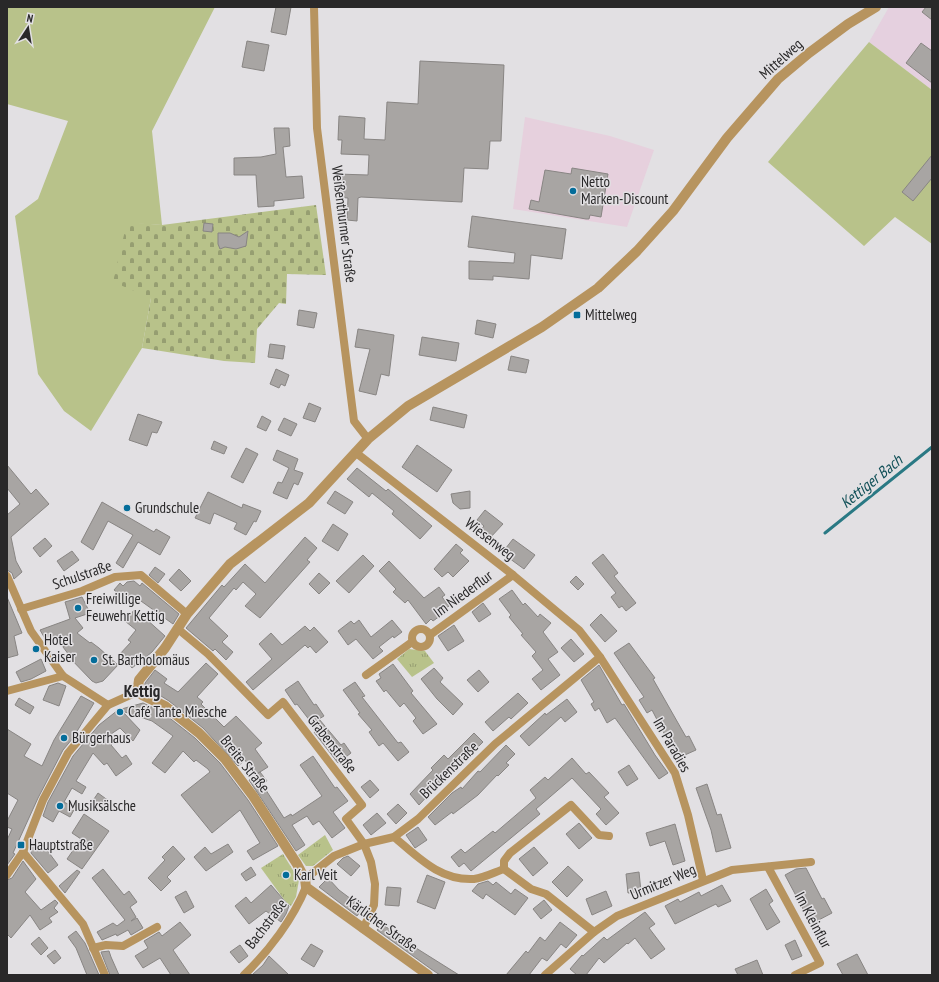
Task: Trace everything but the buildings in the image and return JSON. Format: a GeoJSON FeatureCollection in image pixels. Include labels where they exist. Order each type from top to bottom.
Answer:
{"type":"FeatureCollection","features":[{"type":"Feature","properties":{"kind":"street","name":"Weißenthurmer Straße"},"geometry":{"type":"LineString","coordinates":[[314,7],[317,128],[326,204],[354,421],[368,439]]}},
{"type":"Feature","properties":{"kind":"street","name":"Mittelweg"},"geometry":{"type":"LineString","coordinates":[[355,452],[368,439],[408,406],[542,327],[598,288],[637,251],[673,211],[727,138],[778,79],[837,32],[876,7]]}},
{"type":"Feature","properties":{"kind":"street","name":"Wiesenweg"},"geometry":{"type":"LineString","coordinates":[[355,452],[513,575],[579,630],[600,657]]}},
{"type":"Feature","properties":{"kind":"street"},"geometry":{"type":"LineString","coordinates":[[7,875],[23,852],[43,800],[68,752],[108,705],[139,691],[139,680],[178,629],[187,614],[230,564],[309,503],[355,452]]}},
{"type":"Feature","properties":{"kind":"street","name":"Schulstraße"},"geometry":{"type":"LineString","coordinates":[[21,610],[82,591],[115,577],[140,575],[187,614]]}},
{"type":"Feature","properties":{"kind":"street","name":"Im Niederflur"},"geometry":{"type":"LineString","coordinates":[[430,635],[513,575]]}},
{"type":"Feature","properties":{"kind":"street"},"geometry":{"type":"LineString","coordinates":[[8,582],[31,631],[63,676],[108,705]]}},
{"type":"Feature","properties":{"kind":"street","name":"Grabenstraße"},"geometry":{"type":"LineString","coordinates":[[178,629],[208,654],[268,715],[283,702],[362,805],[346,819],[364,844],[371,862],[375,884],[374,905],[363,929]]}},
{"type":"Feature","properties":{"kind":"street","name":"Im Niederflur"},"geometry":{"type":"LineString","coordinates":[[417,629],[424,629],[430,635],[430,641],[424,647],[418,647],[412,642],[412,635],[417,629]]}},
{"type":"Feature","properties":{"kind":"street","name":"Im Niederflur"},"geometry":{"type":"LineString","coordinates":[[366,675],[412,642]]}},
{"type":"Feature","properties":{"kind":"street","name":"Brückenstraße"},"geometry":{"type":"LineString","coordinates":[[305,883],[334,856],[364,844],[394,837],[418,819],[495,744],[600,657]]}},
{"type":"Feature","properties":{"kind":"street","name":"Im Paradies"},"geometry":{"type":"LineString","coordinates":[[600,657],[675,773],[688,815],[703,880]]}},
{"type":"Feature","properties":{"kind":"street"},"geometry":{"type":"LineString","coordinates":[[7,691],[63,676]]}},
{"type":"Feature","properties":{"kind":"street","name":"Breite Straße"},"geometry":{"type":"LineString","coordinates":[[139,691],[146,697],[165,706],[199,733],[225,759],[253,796],[297,864],[305,883]]}},
{"type":"Feature","properties":{"kind":"street"},"geometry":{"type":"LineString","coordinates":[[504,869],[504,861],[510,853],[571,805],[599,835],[609,836]]}},
{"type":"Feature","properties":{"kind":"street"},"geometry":{"type":"LineString","coordinates":[[394,837],[433,870],[451,877],[475,879],[504,869]]}},
{"type":"Feature","properties":{"kind":"street"},"geometry":{"type":"LineString","coordinates":[[23,852],[83,924],[105,975]]}},
{"type":"Feature","properties":{"kind":"street","name":"Urmitzer Weg"},"geometry":{"type":"LineString","coordinates":[[545,975],[594,932],[617,916],[703,880],[732,870],[811,862]]}},
{"type":"Feature","properties":{"kind":"street","name":"Im Kleinflur"},"geometry":{"type":"LineString","coordinates":[[768,867],[820,963],[795,975]]}},
{"type":"Feature","properties":{"kind":"street"},"geometry":{"type":"LineString","coordinates":[[504,869],[531,889],[546,894],[594,932]]}},
{"type":"Feature","properties":{"kind":"street","name":"Kärlicher Straße"},"geometry":{"type":"LineString","coordinates":[[305,883],[363,929],[428,975]]}},
{"type":"Feature","properties":{"kind":"street","name":"Bachstraße"},"geometry":{"type":"LineString","coordinates":[[244,975],[274,941],[300,903],[305,883]]}},
{"type":"Feature","properties":{"kind":"street"},"geometry":{"type":"LineString","coordinates":[[93,948],[106,945],[123,946],[157,927]]}},
{"type":"Feature","properties":{"kind":"shaded area"},"geometry":{"type":"Polygon","coordinates":[[[889,7],[932,7],[932,90],[869,42],[889,7]]]}},
{"type":"Feature","properties":{"kind":"shaded area"},"geometry":{"type":"Polygon","coordinates":[[[525,117],[610,136],[654,150],[627,227],[513,209],[525,117]]]}},
{"type":"Feature","properties":{"kind":"green space"},"geometry":{"type":"Polygon","coordinates":[[[7,7],[215,7],[152,131],[162,225],[127,223],[151,298],[142,348],[91,431],[64,411],[38,374],[15,216],[38,199],[68,121],[7,104],[7,7]]]}},
{"type":"Feature","properties":{"kind":"green space"},"geometry":{"type":"Polygon","coordinates":[[[869,42],[932,90],[932,244],[895,217],[864,246],[768,162],[869,42]]]}},
{"type":"Feature","properties":{"kind":"green space"},"geometry":{"type":"Polygon","coordinates":[[[316,205],[326,275],[287,274],[286,304],[279,303],[257,329],[255,363],[224,361],[142,348],[151,298],[113,282],[127,222],[162,225],[316,205]]]}},
{"type":"Feature","properties":{"kind":"green space"},"geometry":{"type":"Polygon","coordinates":[[[409,649],[425,651],[434,663],[412,677],[397,659],[409,649]]]}},
{"type":"Feature","properties":{"kind":"green space"},"geometry":{"type":"Polygon","coordinates":[[[325,835],[333,850],[313,866],[306,866],[298,855],[325,835]]]}},
{"type":"Feature","properties":{"kind":"green space"},"geometry":{"type":"Polygon","coordinates":[[[283,854],[299,880],[296,897],[291,906],[285,901],[261,868],[283,854]]]}},
{"type":"Feature","properties":{"kind":"waterway","name":"Kettiger Bach"},"geometry":{"type":"LineString","coordinates":[[825,533],[932,447]]}},
{"type":"Feature","properties":{"kind":"place","name":"Netto Marken-Discount"},"geometry":{"type":"Point","coordinates":[573,191]}},
{"type":"Feature","properties":{"kind":"place","name":"Mittelweg"},"geometry":{"type":"Point","coordinates":[577,315]}},
{"type":"Feature","properties":{"kind":"place","name":"Grundschule"},"geometry":{"type":"Point","coordinates":[127,508]}},
{"type":"Feature","properties":{"kind":"place","name":"Freiwillige Feuwehr Kettig"},"geometry":{"type":"Point","coordinates":[78,608]}},
{"type":"Feature","properties":{"kind":"place","name":"Hotel Kaiser"},"geometry":{"type":"Point","coordinates":[36,649]}},
{"type":"Feature","properties":{"kind":"place","name":"St. Bartholomäus"},"geometry":{"type":"Point","coordinates":[94,660]}},
{"type":"Feature","properties":{"kind":"place","name":"Café Tante Miesche"},"geometry":{"type":"Point","coordinates":[120,712]}},
{"type":"Feature","properties":{"kind":"place","name":"Bürgerhaus"},"geometry":{"type":"Point","coordinates":[64,738]}},
{"type":"Feature","properties":{"kind":"place","name":"Musiksälsche"},"geometry":{"type":"Point","coordinates":[60,806]}},
{"type":"Feature","properties":{"kind":"place","name":"Hauptstraße"},"geometry":{"type":"Point","coordinates":[21,845]}},
{"type":"Feature","properties":{"kind":"place","name":"Karl Veit"},"geometry":{"type":"Point","coordinates":[286,875]}},
{"type":"Feature","properties":{"kind":"district","name":"Kettig"},"geometry":{"type":"Point","coordinates":[142,691]}}]}
